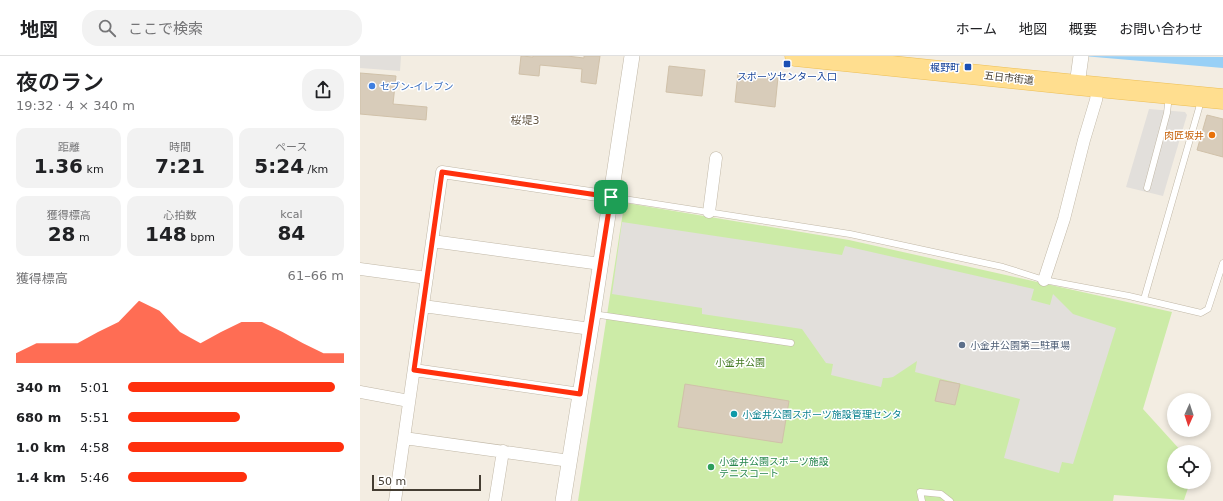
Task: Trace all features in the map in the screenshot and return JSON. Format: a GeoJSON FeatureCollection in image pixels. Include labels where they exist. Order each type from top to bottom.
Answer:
{"type":"FeatureCollection","features":[{"type":"Feature","properties":{"kind":"main road","name":"五日市街道"},"geometry":{"type":"LineString","coordinates":[[795,56],[1223,99]]}},
{"type":"Feature","properties":{"kind":"street"},"geometry":{"type":"LineString","coordinates":[[563,501],[591,329],[632,56]]}},
{"type":"Feature","properties":{"kind":"street"},"geometry":{"type":"LineString","coordinates":[[1077,85],[1080,59]]}},
{"type":"Feature","properties":{"kind":"street"},"geometry":{"type":"LineString","coordinates":[[1044,280],[1064,219],[1084,140],[1096,100],[1098,87]]}},
{"type":"Feature","properties":{"kind":"street"},"geometry":{"type":"LineString","coordinates":[[709,212],[716,158]]}},
{"type":"Feature","properties":{"kind":"street"},"geometry":{"type":"LineString","coordinates":[[395,501],[442,172],[611,197]]}},
{"type":"Feature","properties":{"kind":"street"},"geometry":{"type":"LineString","coordinates":[[432,241],[601,264]]}},
{"type":"Feature","properties":{"kind":"street"},"geometry":{"type":"LineString","coordinates":[[360,269],[427,278]]}},
{"type":"Feature","properties":{"kind":"street"},"geometry":{"type":"LineString","coordinates":[[423,306],[591,329]]}},
{"type":"Feature","properties":{"kind":"street"},"geometry":{"type":"LineString","coordinates":[[414,370],[580,394]]}},
{"type":"Feature","properties":{"kind":"street"},"geometry":{"type":"LineString","coordinates":[[360,392],[409,401]]}},
{"type":"Feature","properties":{"kind":"street"},"geometry":{"type":"LineString","coordinates":[[404,438],[570,461]]}},
{"type":"Feature","properties":{"kind":"street"},"geometry":{"type":"LineString","coordinates":[[495,501],[503,451]]}},
{"type":"Feature","properties":{"kind":"lane"},"geometry":{"type":"LineString","coordinates":[[1147,188],[1167,113],[1169,94]]}},
{"type":"Feature","properties":{"kind":"lane"},"geometry":{"type":"LineString","coordinates":[[1144,299],[1199,108],[1200,97]]}},
{"type":"Feature","properties":{"kind":"lane"},"geometry":{"type":"LineString","coordinates":[[611,197],[850,234],[1003,268],[1044,280],[1144,299],[1201,313],[1208,309],[1220,282],[1223,263]]}},
{"type":"Feature","properties":{"kind":"lane"},"geometry":{"type":"LineString","coordinates":[[593,314],[791,343]]}},
{"type":"Feature","properties":{"kind":"lane"},"geometry":{"type":"LineString","coordinates":[[922,501],[920,492],[941,494],[950,501]]}},
{"type":"Feature","properties":{"kind":"green space","name":"小金井公園"},"geometry":{"type":"Polygon","coordinates":[[[626,203],[849,240],[1172,312],[1143,409],[1176,445],[1167,445],[1167,489],[1188,489],[1184,500],[1114,495],[1113,501],[578,501],[623,212],[626,203]]]}},
{"type":"Feature","properties":{"kind":"shaded area"},"geometry":{"type":"Polygon","coordinates":[[[360,56],[401,56],[400,71],[360,68],[360,56]]]}},
{"type":"Feature","properties":{"kind":"shaded area"},"geometry":{"type":"Polygon","coordinates":[[[1149,109],[1185,112],[1187,115],[1163,196],[1126,187],[1149,109]]]}},
{"type":"Feature","properties":{"kind":"shaded area","name":"小金井公園第二駐車場"},"geometry":{"type":"Polygon","coordinates":[[[622,222],[842,255],[845,246],[1034,289],[1031,300],[1050,305],[1053,294],[1073,314],[1116,328],[1073,464],[1062,462],[1059,473],[1004,458],[1020,399],[915,372],[917,361],[893,377],[883,378],[881,387],[831,375],[833,364],[826,363],[802,329],[702,314],[702,308],[612,294],[622,222]]]}},
{"type":"Feature","properties":{"kind":"water"},"geometry":{"type":"Polygon","coordinates":[[[1083,56],[1223,57],[1223,68],[1083,56]]]}},
{"type":"Feature","properties":{"kind":"building"},"geometry":{"type":"Polygon","coordinates":[[[521,56],[567,56],[584,58],[584,56],[600,56],[596,84],[581,82],[582,69],[540,65],[539,76],[519,74],[521,56]]]}},
{"type":"Feature","properties":{"kind":"building"},"geometry":{"type":"Polygon","coordinates":[[[669,66],[705,70],[702,96],[666,92],[669,66]]]}},
{"type":"Feature","properties":{"kind":"building"},"geometry":{"type":"Polygon","coordinates":[[[360,73],[396,76],[393,104],[427,107],[426,120],[360,114],[360,73]]]}},
{"type":"Feature","properties":{"kind":"building"},"geometry":{"type":"Polygon","coordinates":[[[738,73],[778,77],[775,107],[735,102],[738,73]]]}},
{"type":"Feature","properties":{"kind":"building","name":"肉匠坂井"},"geometry":{"type":"Polygon","coordinates":[[[1207,115],[1223,119],[1223,157],[1197,150],[1207,115]]]}},
{"type":"Feature","properties":{"kind":"building"},"geometry":{"type":"Polygon","coordinates":[[[940,380],[960,384],[955,405],[935,401],[940,380]]]}},
{"type":"Feature","properties":{"kind":"building","name":"小金井公園スポーツ施設管理センタ"},"geometry":{"type":"Polygon","coordinates":[[[685,384],[789,401],[782,443],[678,427],[685,384]]]}},
{"type":"Feature","properties":{"kind":"place","name":"スポーツセンター入口"},"geometry":{"type":"Point","coordinates":[787,64]}},
{"type":"Feature","properties":{"kind":"place","name":"梶野町"},"geometry":{"type":"Point","coordinates":[968,67]}},
{"type":"Feature","properties":{"kind":"place","name":"セブン-イレブン"},"geometry":{"type":"Point","coordinates":[372,86]}},
{"type":"Feature","properties":{"kind":"place","name":"肉匠坂井"},"geometry":{"type":"Point","coordinates":[1212,135]}},
{"type":"Feature","properties":{"kind":"place","name":"小金井公園第二駐車場"},"geometry":{"type":"Point","coordinates":[962,345]}},
{"type":"Feature","properties":{"kind":"place","name":"小金井公園スポーツ施設管理センタ"},"geometry":{"type":"Point","coordinates":[734,414]}},
{"type":"Feature","properties":{"kind":"place","name":"小金井公園スポーツ施設 テニスコート"},"geometry":{"type":"Point","coordinates":[711,467]}},
{"type":"Feature","properties":{"kind":"district","name":"桜堤3"},"geometry":{"type":"Point","coordinates":[525,120]}},
{"type":"Feature","properties":{"kind":"route"},"geometry":{"type":"LineString","coordinates":[[442,172],[611,197],[580,394],[414,370],[442,172]]}}]}
